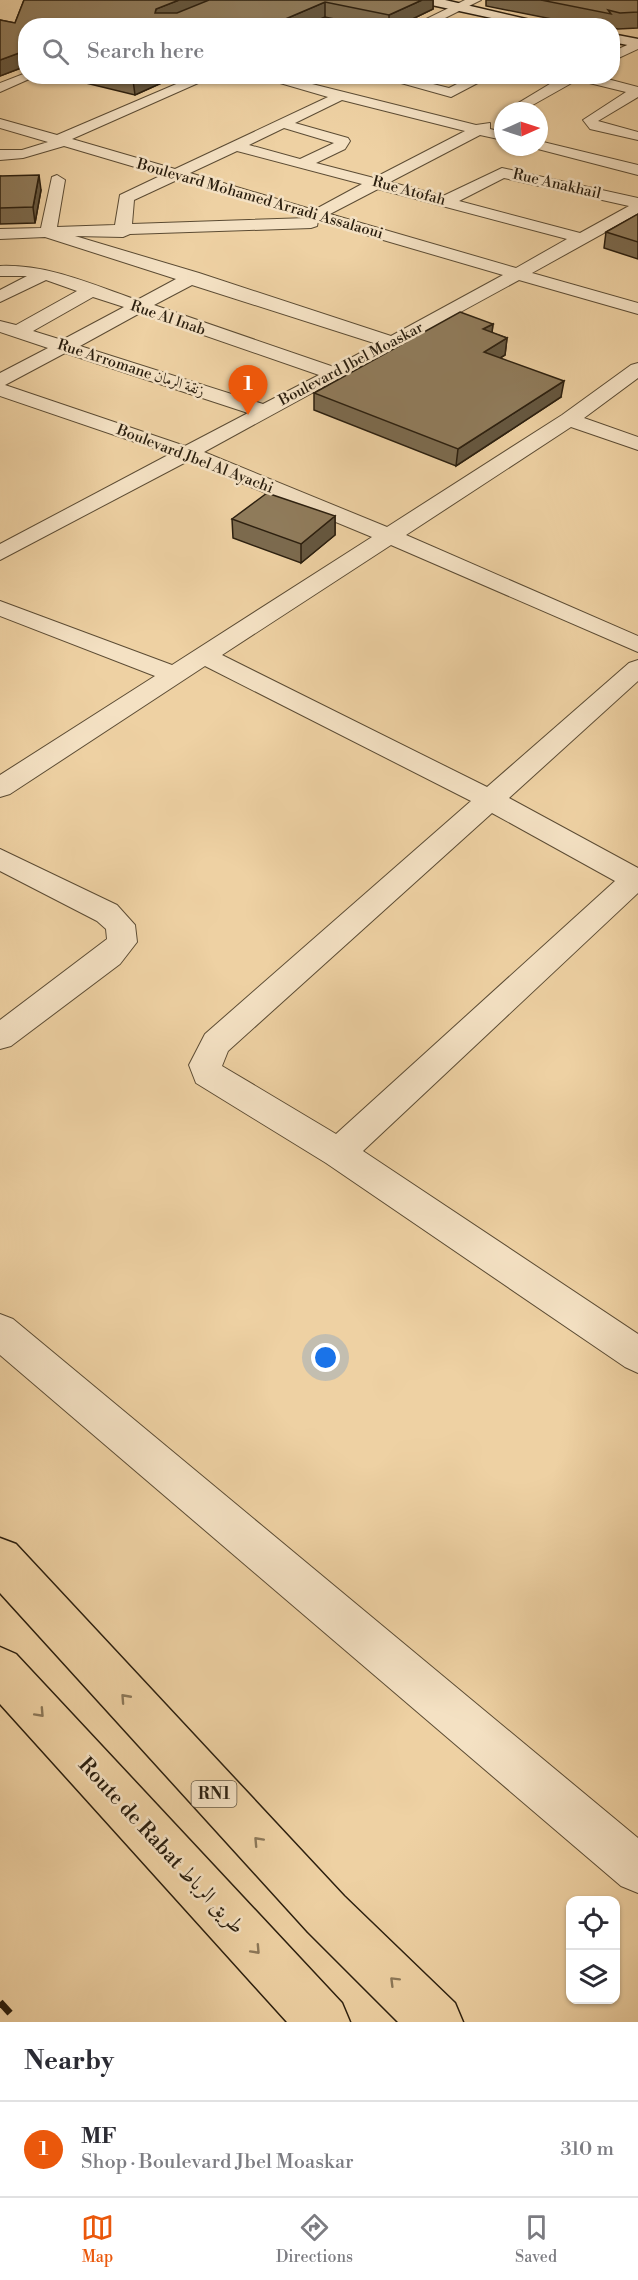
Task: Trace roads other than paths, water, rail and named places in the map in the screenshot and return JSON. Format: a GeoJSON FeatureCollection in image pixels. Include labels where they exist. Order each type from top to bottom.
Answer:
{"type":"FeatureCollection","features":[{"type":"Feature","properties":{"kind":"main road","name":"RN1"},"geometry":{"type":"LineString","coordinates":[[0,1560],[326,1914],[436,2022]]}},
{"type":"Feature","properties":{"kind":"main road","name":"Route de Rabat طريق الرباط"},"geometry":{"type":"LineString","coordinates":[[0,1670],[323,2022]]}},
{"type":"Feature","properties":{"kind":"street"},"geometry":{"type":"LineString","coordinates":[[427,0],[512,18]]}},
{"type":"Feature","properties":{"kind":"street"},"geometry":{"type":"LineString","coordinates":[[436,18],[476,0]]}},
{"type":"Feature","properties":{"kind":"street"},"geometry":{"type":"LineString","coordinates":[[620,40],[638,44]]}},
{"type":"Feature","properties":{"kind":"street"},"geometry":{"type":"LineString","coordinates":[[620,53],[638,44]]}},
{"type":"Feature","properties":{"kind":"street"},"geometry":{"type":"LineString","coordinates":[[0,88],[18,81]]}},
{"type":"Feature","properties":{"kind":"street"},"geometry":{"type":"LineString","coordinates":[[0,155],[23,154],[60,141],[190,84]]}},
{"type":"Feature","properties":{"kind":"street"},"geometry":{"type":"LineString","coordinates":[[293,84],[494,134]]}},
{"type":"Feature","properties":{"kind":"street"},"geometry":{"type":"LineString","coordinates":[[414,84],[449,93],[468,84]]}},
{"type":"Feature","properties":{"kind":"street"},"geometry":{"type":"LineString","coordinates":[[528,102],[561,84]]}},
{"type":"Feature","properties":{"kind":"street"},"geometry":{"type":"LineString","coordinates":[[609,84],[638,91]]}},
{"type":"Feature","properties":{"kind":"street"},"geometry":{"type":"LineString","coordinates":[[638,91],[590,120],[595,126],[638,136]]}},
{"type":"Feature","properties":{"kind":"street"},"geometry":{"type":"LineString","coordinates":[[123,232],[125,199],[340,96]]}},
{"type":"Feature","properties":{"kind":"street"},"geometry":{"type":"LineString","coordinates":[[316,215],[494,121]]}},
{"type":"Feature","properties":{"kind":"street","name":"Boulevard Mohamed Arradi Assalaoui"},"geometry":{"type":"LineString","coordinates":[[0,123],[638,309]]}},
{"type":"Feature","properties":{"kind":"street"},"geometry":{"type":"LineString","coordinates":[[284,124],[343,141],[340,146],[303,163]]}},
{"type":"Feature","properties":{"kind":"street","name":"Rue Atofah"},"geometry":{"type":"LineString","coordinates":[[236,146],[581,238]]}},
{"type":"Feature","properties":{"kind":"street"},"geometry":{"type":"LineString","coordinates":[[548,147],[638,170]]}},
{"type":"Feature","properties":{"kind":"street"},"geometry":{"type":"LineString","coordinates":[[94,164],[113,156]]}},
{"type":"Feature","properties":{"kind":"street"},"geometry":{"type":"LineString","coordinates":[[48,233],[52,180],[76,172]]}},
{"type":"Feature","properties":{"kind":"street","name":"Rue Anakhail"},"geometry":{"type":"LineString","coordinates":[[446,201],[500,173],[558,184],[638,205]]}},
{"type":"Feature","properties":{"kind":"street"},"geometry":{"type":"LineString","coordinates":[[539,195],[558,184]]}},
{"type":"Feature","properties":{"kind":"street","name":"Boulevard Jbel Moaskar"},"geometry":{"type":"LineString","coordinates":[[0,553],[520,274],[638,205]]}},
{"type":"Feature","properties":{"kind":"street"},"geometry":{"type":"LineString","coordinates":[[502,217],[521,206]]}},
{"type":"Feature","properties":{"kind":"street"},"geometry":{"type":"LineString","coordinates":[[0,234],[123,232],[338,221]]}},
{"type":"Feature","properties":{"kind":"street"},"geometry":{"type":"LineString","coordinates":[[48,233],[393,343]]}},
{"type":"Feature","properties":{"kind":"street","name":"Rue Al Inab"},"geometry":{"type":"LineString","coordinates":[[0,271],[21,270],[45,274],[137,308],[335,374]]}},
{"type":"Feature","properties":{"kind":"street"},"geometry":{"type":"LineString","coordinates":[[0,297],[45,274]]}},
{"type":"Feature","properties":{"kind":"street"},"geometry":{"type":"LineString","coordinates":[[0,381],[194,278]]}},
{"type":"Feature","properties":{"kind":"street"},"geometry":{"type":"LineString","coordinates":[[8,329],[92,290]]}},
{"type":"Feature","properties":{"kind":"street","name":"Rue Arromane زنقة الرمان"},"geometry":{"type":"LineString","coordinates":[[8,329],[263,411]]}},
{"type":"Feature","properties":{"kind":"street"},"geometry":{"type":"LineString","coordinates":[[0,788],[569,419],[638,369]]}},
{"type":"Feature","properties":{"kind":"street","name":"Boulevard Jbel Al Ayachi"},"geometry":{"type":"LineString","coordinates":[[0,390],[187,453],[388,535],[638,645]]}},
{"type":"Feature","properties":{"kind":"street"},"geometry":{"type":"LineString","coordinates":[[569,419],[638,444]]}},
{"type":"Feature","properties":{"kind":"street"},"geometry":{"type":"LineString","coordinates":[[0,608],[176,675]]}},
{"type":"Feature","properties":{"kind":"street"},"geometry":{"type":"LineString","coordinates":[[204,656],[492,800],[636,880],[338,1153]]}},
{"type":"Feature","properties":{"kind":"street"},"geometry":{"type":"LineString","coordinates":[[638,668],[225,1035],[208,1054],[205,1065],[208,1074],[338,1153],[638,1355]]}},
{"type":"Feature","properties":{"kind":"street"},"geometry":{"type":"LineString","coordinates":[[0,859],[107,913],[120,925],[122,942],[109,956],[0,1037]]}},
{"type":"Feature","properties":{"kind":"street"},"geometry":{"type":"LineString","coordinates":[[0,1331],[638,1869]]}},
{"type":"Feature","properties":{"kind":"railway"},"geometry":{"type":"LineString","coordinates":[[0,2002],[18,2022]]}},
{"type":"Feature","properties":{"kind":"place","name":"MF"},"geometry":{"type":"Point","coordinates":[248,415]}}]}
